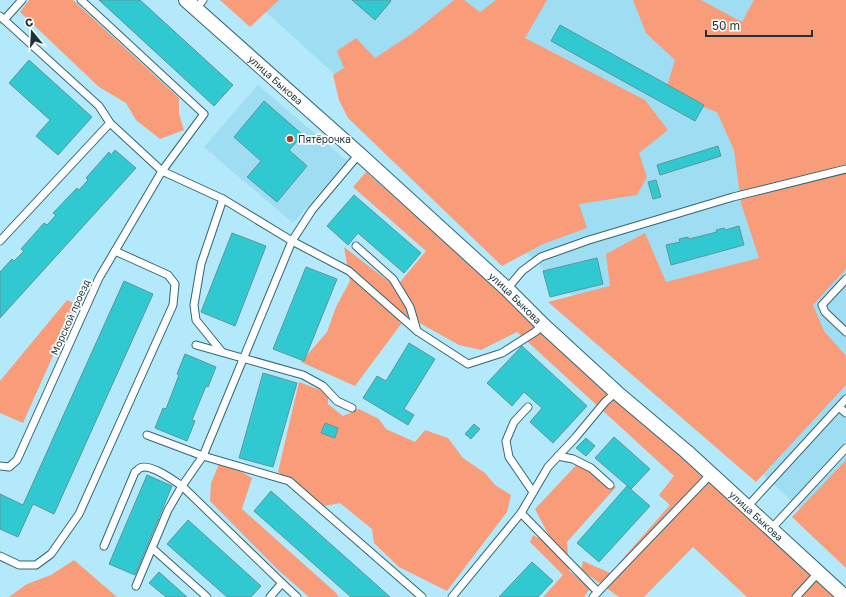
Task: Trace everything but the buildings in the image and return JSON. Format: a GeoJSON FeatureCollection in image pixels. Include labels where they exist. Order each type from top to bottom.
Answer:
{"type":"FeatureCollection","features":[{"type":"Feature","properties":{"kind":"street","name":"улица Быкова"},"geometry":{"type":"LineString","coordinates":[[195,3],[507,289],[543,325],[616,392],[687,452],[845,597]]}},
{"type":"Feature","properties":{"kind":"lane"},"geometry":{"type":"LineString","coordinates":[[22,0],[2,18],[99,106],[110,123],[162,171],[223,199],[292,240],[349,271],[417,331],[468,364],[502,353],[535,332],[543,325]]}},
{"type":"Feature","properties":{"kind":"lane","name":"Морской проезд"},"geometry":{"type":"LineString","coordinates":[[0,466],[9,467],[17,460],[99,278],[162,171],[204,114],[82,0]]}},
{"type":"Feature","properties":{"kind":"lane"},"geometry":{"type":"LineString","coordinates":[[0,241],[110,123]]}},
{"type":"Feature","properties":{"kind":"lane"},"geometry":{"type":"LineString","coordinates":[[136,586],[168,510],[182,486],[203,456],[292,240],[312,210],[359,154]]}},
{"type":"Feature","properties":{"kind":"lane"},"geometry":{"type":"LineString","coordinates":[[507,289],[522,271],[541,257],[589,240],[733,197],[846,169]]}},
{"type":"Feature","properties":{"kind":"lane"},"geometry":{"type":"LineString","coordinates":[[222,352],[196,320],[194,305],[201,264],[223,199]]}},
{"type":"Feature","properties":{"kind":"lane"},"geometry":{"type":"LineString","coordinates":[[356,246],[393,279],[410,308],[417,331]]}},
{"type":"Feature","properties":{"kind":"lane"},"geometry":{"type":"LineString","coordinates":[[0,556],[19,565],[36,564],[51,554],[79,514],[173,305],[175,284],[168,275],[115,251]]}},
{"type":"Feature","properties":{"kind":"lane"},"geometry":{"type":"LineString","coordinates":[[846,278],[822,305],[825,312],[846,332]]}},
{"type":"Feature","properties":{"kind":"lane"},"geometry":{"type":"LineString","coordinates":[[196,345],[303,375],[323,386],[337,401],[352,408]]}},
{"type":"Feature","properties":{"kind":"lane"},"geometry":{"type":"LineString","coordinates":[[452,597],[522,513],[548,466],[605,402],[616,392]]}},
{"type":"Feature","properties":{"kind":"lane"},"geometry":{"type":"LineString","coordinates":[[747,507],[846,399]]}},
{"type":"Feature","properties":{"kind":"lane"},"geometry":{"type":"LineString","coordinates":[[528,407],[514,422],[506,441],[509,457],[533,492]]}},
{"type":"Feature","properties":{"kind":"lane"},"geometry":{"type":"LineString","coordinates":[[839,407],[846,413]]}},
{"type":"Feature","properties":{"kind":"lane"},"geometry":{"type":"LineString","coordinates":[[148,435],[203,456],[289,481],[422,597]]}},
{"type":"Feature","properties":{"kind":"lane"},"geometry":{"type":"LineString","coordinates":[[771,529],[846,448]]}},
{"type":"Feature","properties":{"kind":"lane"},"geometry":{"type":"LineString","coordinates":[[558,456],[573,459],[591,468],[610,485]]}},
{"type":"Feature","properties":{"kind":"lane"},"geometry":{"type":"LineString","coordinates":[[104,546],[135,472],[140,467],[148,467],[164,474],[182,486],[297,597]]}},
{"type":"Feature","properties":{"kind":"lane"},"geometry":{"type":"LineString","coordinates":[[522,513],[595,594],[711,474]]}},
{"type":"Feature","properties":{"kind":"lane"},"geometry":{"type":"LineString","coordinates":[[152,548],[208,597]]}},
{"type":"Feature","properties":{"kind":"lane"},"geometry":{"type":"LineString","coordinates":[[796,597],[818,572]]}},
{"type":"Feature","properties":{"kind":"lane"},"geometry":{"type":"LineString","coordinates":[[270,597],[282,583]]}},
{"type":"Feature","properties":{"kind":"shaded area"},"geometry":{"type":"Polygon","coordinates":[[[29,0],[73,0],[179,98],[179,114],[184,130],[160,139],[136,120],[126,103],[99,87],[20,12],[29,0]]]}},
{"type":"Feature","properties":{"kind":"shaded area"},"geometry":{"type":"Polygon","coordinates":[[[220,0],[279,0],[250,27],[220,0]]]}},
{"type":"Feature","properties":{"kind":"shaded area"},"geometry":{"type":"Polygon","coordinates":[[[253,0],[846,0],[846,552],[387,122],[253,0]]]}},
{"type":"Feature","properties":{"kind":"shaded area"},"geometry":{"type":"Polygon","coordinates":[[[454,0],[464,0],[480,12],[496,0],[547,0],[525,38],[645,100],[668,130],[639,153],[647,177],[637,195],[579,204],[587,228],[543,244],[502,266],[348,118],[339,100],[333,75],[344,68],[337,51],[356,38],[375,58],[413,33],[454,0]]]}},
{"type":"Feature","properties":{"kind":"shaded area"},"geometry":{"type":"Polygon","coordinates":[[[633,0],[701,0],[742,22],[754,0],[846,0],[846,269],[813,305],[824,331],[846,356],[846,385],[756,482],[548,302],[610,286],[606,254],[645,233],[666,282],[759,258],[741,203],[734,150],[717,112],[665,93],[675,60],[646,33],[633,0]]]}},
{"type":"Feature","properties":{"kind":"shaded area"},"geometry":{"type":"Polygon","coordinates":[[[258,85],[347,161],[293,223],[204,147],[258,85]]]}},
{"type":"Feature","properties":{"kind":"shaded area"},"geometry":{"type":"Polygon","coordinates":[[[366,172],[535,322],[836,597],[747,597],[693,547],[644,597],[619,597],[581,570],[583,561],[610,573],[670,505],[659,495],[674,476],[517,332],[481,350],[459,345],[407,316],[355,386],[301,362],[327,332],[336,307],[350,281],[344,247],[396,287],[426,251],[353,187],[366,172]]]}},
{"type":"Feature","properties":{"kind":"shaded area"},"geometry":{"type":"Polygon","coordinates":[[[67,300],[76,304],[23,423],[0,413],[0,381],[67,300]]]}},
{"type":"Feature","properties":{"kind":"shaded area"},"geometry":{"type":"Polygon","coordinates":[[[299,382],[328,393],[328,404],[343,416],[359,409],[379,419],[386,429],[415,442],[425,430],[448,438],[463,458],[485,473],[495,485],[511,495],[507,512],[447,591],[399,567],[374,543],[372,529],[340,503],[325,506],[278,472],[299,382]]]}},
{"type":"Feature","properties":{"kind":"shaded area"},"geometry":{"type":"Polygon","coordinates":[[[581,460],[616,487],[567,542],[569,571],[591,587],[584,597],[543,597],[563,575],[530,542],[533,535],[555,547],[535,509],[581,460]]]}},
{"type":"Feature","properties":{"kind":"shaded area"},"geometry":{"type":"Polygon","coordinates":[[[846,460],[846,568],[792,517],[846,460]]]}},
{"type":"Feature","properties":{"kind":"shaded area"},"geometry":{"type":"Polygon","coordinates":[[[219,464],[236,468],[252,478],[242,509],[339,597],[309,597],[278,570],[210,501],[211,483],[219,464]]]}},
{"type":"Feature","properties":{"kind":"shaded area"},"geometry":{"type":"Polygon","coordinates":[[[74,560],[117,597],[9,597],[27,584],[51,575],[74,560]]]}},
{"type":"Feature","properties":{"kind":"place","name":"Пятёрочка"},"geometry":{"type":"Point","coordinates":[290,139]}}]}
